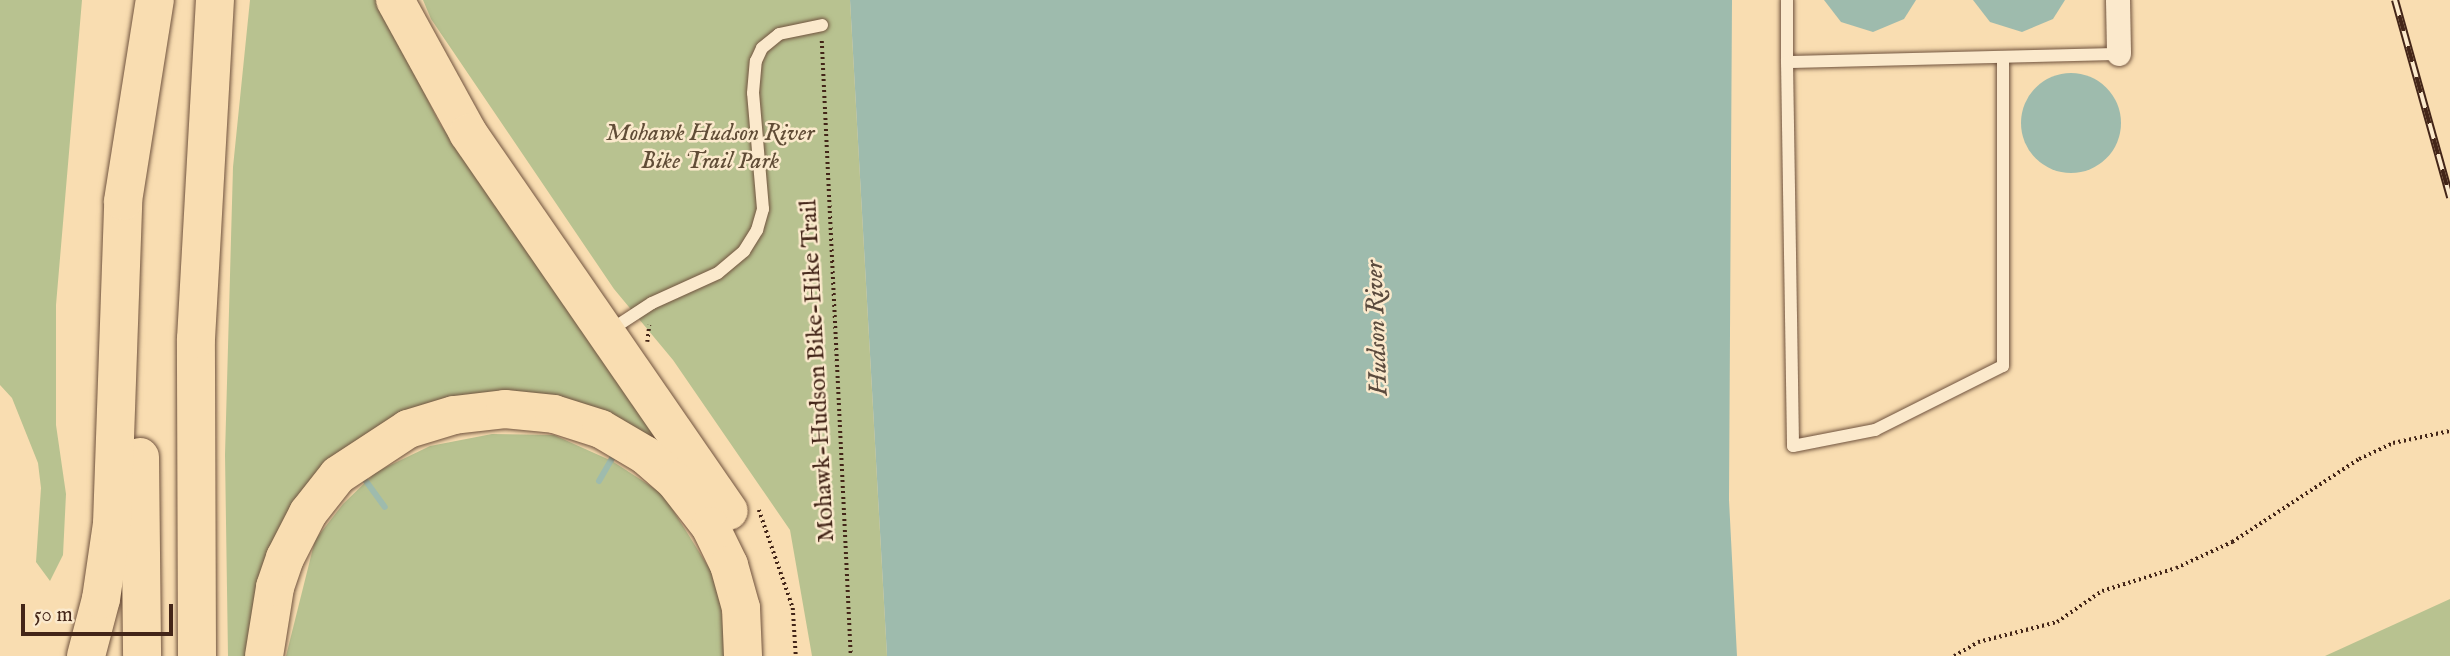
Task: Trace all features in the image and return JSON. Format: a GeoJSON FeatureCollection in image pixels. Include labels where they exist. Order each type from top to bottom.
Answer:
{"type":"FeatureCollection","features":[{"type":"Feature","properties":{"kind":"highway"},"geometry":{"type":"LineString","coordinates":[[86,656],[101,599],[112,524],[123,201],[158,0]]}},
{"type":"Feature","properties":{"kind":"highway"},"geometry":{"type":"LineString","coordinates":[[142,656],[142,337],[158,0]]}},
{"type":"Feature","properties":{"kind":"highway"},"geometry":{"type":"LineString","coordinates":[[197,656],[196,339],[215,0]]}},
{"type":"Feature","properties":{"kind":"highway"},"geometry":{"type":"LineString","coordinates":[[395,0],[462,123],[740,528],[761,585],[769,656]]}},
{"type":"Feature","properties":{"kind":"highway"},"geometry":{"type":"LineString","coordinates":[[264,656],[275,587],[285,558],[308,513],[338,475],[408,429],[454,415],[505,409],[554,414],[601,429],[645,455],[675,481],[710,526],[730,565],[741,608],[744,656]]}},
{"type":"Feature","properties":{"kind":"street"},"geometry":{"type":"LineString","coordinates":[[2118,0],[2119,54]]}},
{"type":"Feature","properties":{"kind":"lane"},"geometry":{"type":"LineString","coordinates":[[1787,0],[1793,446],[1875,430],[2003,366],[2003,57]]}},
{"type":"Feature","properties":{"kind":"lane"},"geometry":{"type":"LineString","coordinates":[[606,333],[652,303],[718,273],[744,251],[757,230],[763,209],[753,93],[756,61],[762,48],[779,34],[822,25]]}},
{"type":"Feature","properties":{"kind":"lane"},"geometry":{"type":"LineString","coordinates":[[1787,62],[2119,54]]}},
{"type":"Feature","properties":{"kind":"path","name":"Mohawk-Hudson Bike-Hike Trail"},"geometry":{"type":"LineString","coordinates":[[822,25],[851,656]]}},
{"type":"Feature","properties":{"kind":"path"},"geometry":{"type":"LineString","coordinates":[[1954,656],[1978,642],[2057,622],[2102,590],[2176,568],[2232,542],[2359,459],[2393,443],[2450,431]]}},
{"type":"Feature","properties":{"kind":"green space"},"geometry":{"type":"Polygon","coordinates":[[[0,0],[82,0],[56,305],[56,425],[66,494],[63,555],[50,581],[36,562],[41,488],[38,463],[12,398],[0,385],[0,0]]]}},
{"type":"Feature","properties":{"kind":"green space"},"geometry":{"type":"Polygon","coordinates":[[[250,0],[377,0],[440,124],[672,453],[564,401],[332,463],[250,656],[228,656],[225,455],[233,167],[250,0]]]}},
{"type":"Feature","properties":{"kind":"green space","name":"Mohawk Hudson River Bike Trail Park"},"geometry":{"type":"Polygon","coordinates":[[[423,0],[850,0],[887,656],[812,656],[790,530],[673,360],[614,289],[431,19],[423,0]]]}},
{"type":"Feature","properties":{"kind":"green space"},"geometry":{"type":"Polygon","coordinates":[[[492,434],[554,435],[612,461],[663,494],[711,571],[721,607],[726,656],[286,656],[315,540],[343,504],[376,472],[430,446],[492,434]]]}},
{"type":"Feature","properties":{"kind":"green space"},"geometry":{"type":"Polygon","coordinates":[[[2450,599],[2450,656],[2325,656],[2450,599]]]}},
{"type":"Feature","properties":{"kind":"water","name":"Hudson River"},"geometry":{"type":"Polygon","coordinates":[[[850,0],[1732,0],[1729,500],[1737,656],[887,656],[850,0]]]}},
{"type":"Feature","properties":{"kind":"water"},"geometry":{"type":"Polygon","coordinates":[[[1824,0],[1916,0],[1904,19],[1873,32],[1841,22],[1824,0]]]}},
{"type":"Feature","properties":{"kind":"water"},"geometry":{"type":"Polygon","coordinates":[[[1973,0],[2065,0],[2053,19],[2022,32],[1990,22],[1973,0]]]}},
{"type":"Feature","properties":{"kind":"water"},"geometry":{"type":"Polygon","coordinates":[[[2071,73],[2090,77],[2106,88],[2117,104],[2121,123],[2117,142],[2106,158],[2090,169],[2071,173],[2052,169],[2036,158],[2025,142],[2021,123],[2025,104],[2036,88],[2052,77],[2071,73]]]}},
{"type":"Feature","properties":{"kind":"waterway"},"geometry":{"type":"LineString","coordinates":[[599,481],[614,455]]}},
{"type":"Feature","properties":{"kind":"waterway"},"geometry":{"type":"LineString","coordinates":[[363,477],[385,507]]}},
{"type":"Feature","properties":{"kind":"railway"},"geometry":{"type":"LineString","coordinates":[[2395,0],[2450,197]]}}]}
